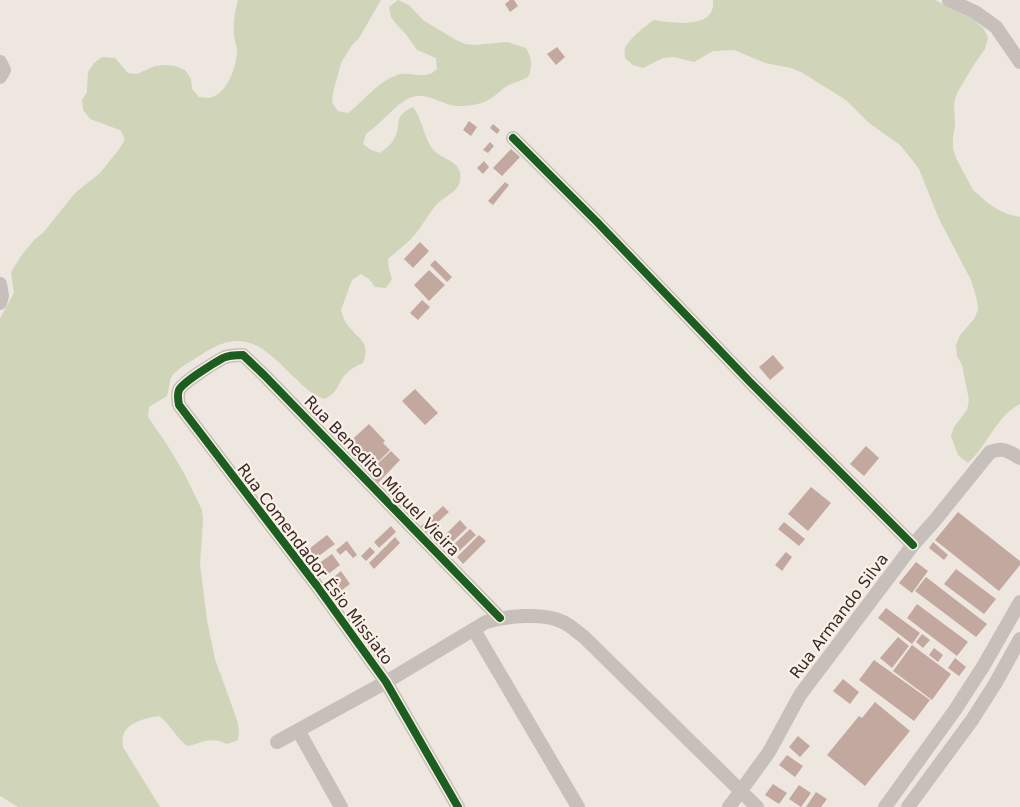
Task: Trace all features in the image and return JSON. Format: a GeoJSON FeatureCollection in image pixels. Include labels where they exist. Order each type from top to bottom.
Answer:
{"type":"FeatureCollection","features":[{"type":"Feature","properties":{"kind":"street"},"geometry":{"type":"LineString","coordinates":[[949,0],[975,12],[996,27],[1020,62]]}},
{"type":"Feature","properties":{"kind":"street"},"geometry":{"type":"LineString","coordinates":[[0,62],[4,69],[0,77]]}},
{"type":"Feature","properties":{"kind":"street"},"geometry":{"type":"LineString","coordinates":[[513,138],[605,230],[750,382],[913,545]]}},
{"type":"Feature","properties":{"kind":"street"},"geometry":{"type":"LineString","coordinates":[[0,284],[2,296],[0,303]]}},
{"type":"Feature","properties":{"kind":"street","name":"Rua Comendador Ésio Missiato"},"geometry":{"type":"LineString","coordinates":[[243,355],[223,358],[184,383],[177,398],[179,405],[386,682],[458,807]]}},
{"type":"Feature","properties":{"kind":"street","name":"Rua Benedito Miguel Vieira"},"geometry":{"type":"LineString","coordinates":[[243,355],[500,618]]}},
{"type":"Feature","properties":{"kind":"street","name":"Rua Armando Silva"},"geometry":{"type":"LineString","coordinates":[[729,807],[769,752],[800,695],[913,545],[990,452],[998,449],[1008,451],[1020,458]]}},
{"type":"Feature","properties":{"kind":"street"},"geometry":{"type":"LineString","coordinates":[[885,807],[955,710],[1020,603]]}},
{"type":"Feature","properties":{"kind":"street"},"geometry":{"type":"LineString","coordinates":[[277,742],[386,682],[486,622],[500,618],[548,617],[563,621],[583,636],[758,807]]}},
{"type":"Feature","properties":{"kind":"street"},"geometry":{"type":"LineString","coordinates":[[474,630],[578,807]]}},
{"type":"Feature","properties":{"kind":"street"},"geometry":{"type":"LineString","coordinates":[[908,807],[972,720],[1020,639]]}},
{"type":"Feature","properties":{"kind":"street"},"geometry":{"type":"LineString","coordinates":[[955,710],[972,720]]}},
{"type":"Feature","properties":{"kind":"street"},"geometry":{"type":"LineString","coordinates":[[298,730],[341,807]]}},
{"type":"Feature","properties":{"kind":"green space"},"geometry":{"type":"Polygon","coordinates":[[[238,0],[381,0],[341,63],[332,103],[338,111],[348,113],[377,87],[397,75],[426,75],[437,69],[436,58],[417,50],[391,17],[389,7],[398,0],[409,5],[423,20],[465,44],[507,42],[526,48],[531,59],[531,69],[528,77],[507,86],[491,99],[477,104],[457,106],[424,96],[412,97],[401,103],[366,134],[363,144],[380,153],[394,139],[402,114],[413,107],[433,150],[458,167],[460,180],[457,188],[440,201],[412,238],[388,259],[392,279],[386,288],[375,287],[361,274],[352,280],[341,310],[347,324],[364,343],[366,351],[363,363],[347,373],[333,393],[325,399],[316,395],[305,388],[264,350],[254,344],[232,341],[219,345],[181,368],[171,378],[167,396],[149,407],[148,417],[184,473],[202,510],[200,564],[207,620],[215,659],[237,720],[238,740],[227,744],[211,740],[187,746],[159,716],[143,720],[128,727],[125,731],[123,747],[160,807],[18,807],[0,796],[0,318],[14,293],[11,272],[35,239],[43,233],[75,193],[100,173],[125,139],[120,130],[90,119],[83,110],[82,100],[87,92],[88,72],[94,63],[102,57],[115,58],[128,73],[137,74],[155,66],[175,66],[185,70],[191,79],[192,89],[199,97],[215,96],[226,86],[235,66],[237,52],[234,25],[238,0]]]}},
{"type":"Feature","properties":{"kind":"green space"},"geometry":{"type":"Polygon","coordinates":[[[713,0],[935,0],[973,19],[984,29],[988,38],[985,49],[957,93],[954,103],[953,148],[973,190],[997,209],[1020,217],[1020,404],[1005,415],[968,463],[958,455],[951,436],[954,427],[967,410],[969,400],[956,345],[960,335],[974,319],[978,310],[977,300],[971,280],[939,219],[919,169],[900,145],[869,123],[846,100],[791,68],[765,63],[734,50],[713,51],[694,62],[674,57],[663,58],[643,68],[633,65],[625,58],[627,44],[654,20],[682,23],[701,20],[712,10],[713,0]]]}},
{"type":"Feature","properties":{"kind":"building"},"geometry":{"type":"Polygon","coordinates":[[[514,0],[518,6],[510,12],[505,4],[514,0]]]}},
{"type":"Feature","properties":{"kind":"building"},"geometry":{"type":"Polygon","coordinates":[[[557,47],[565,57],[556,65],[547,54],[557,47]]]}},
{"type":"Feature","properties":{"kind":"building"},"geometry":{"type":"Polygon","coordinates":[[[469,121],[477,127],[471,136],[463,130],[469,121]]]}},
{"type":"Feature","properties":{"kind":"building"},"geometry":{"type":"Polygon","coordinates":[[[493,124],[500,130],[497,134],[490,128],[493,124]]]}},
{"type":"Feature","properties":{"kind":"building"},"geometry":{"type":"Polygon","coordinates":[[[490,142],[494,146],[488,153],[483,150],[490,142]]]}},
{"type":"Feature","properties":{"kind":"building"},"geometry":{"type":"Polygon","coordinates":[[[511,149],[520,157],[502,176],[493,168],[511,149]]]}},
{"type":"Feature","properties":{"kind":"building"},"geometry":{"type":"Polygon","coordinates":[[[484,161],[489,167],[483,174],[477,168],[484,161]]]}},
{"type":"Feature","properties":{"kind":"building"},"geometry":{"type":"Polygon","coordinates":[[[505,182],[509,185],[493,205],[488,201],[505,182]]]}},
{"type":"Feature","properties":{"kind":"building"},"geometry":{"type":"Polygon","coordinates":[[[420,242],[429,251],[413,268],[404,259],[420,242]]]}},
{"type":"Feature","properties":{"kind":"building"},"geometry":{"type":"Polygon","coordinates":[[[435,260],[452,277],[447,282],[430,265],[435,260]]]}},
{"type":"Feature","properties":{"kind":"building"},"geometry":{"type":"Polygon","coordinates":[[[429,270],[445,285],[429,301],[414,285],[429,270]]]}},
{"type":"Feature","properties":{"kind":"building"},"geometry":{"type":"Polygon","coordinates":[[[422,300],[430,307],[418,320],[410,313],[422,300]]]}},
{"type":"Feature","properties":{"kind":"building"},"geometry":{"type":"Polygon","coordinates":[[[773,355],[784,368],[770,380],[759,367],[773,355]]]}},
{"type":"Feature","properties":{"kind":"building"},"geometry":{"type":"Polygon","coordinates":[[[415,389],[438,413],[425,425],[402,401],[415,389]]]}},
{"type":"Feature","properties":{"kind":"building"},"geometry":{"type":"Polygon","coordinates":[[[369,424],[390,450],[369,471],[345,446],[369,424]]]}},
{"type":"Feature","properties":{"kind":"building"},"geometry":{"type":"Polygon","coordinates":[[[866,446],[879,458],[864,476],[850,464],[866,446]]]}},
{"type":"Feature","properties":{"kind":"building"},"geometry":{"type":"Polygon","coordinates":[[[391,451],[400,460],[377,484],[373,479],[379,474],[373,468],[391,451]]]}},
{"type":"Feature","properties":{"kind":"building"},"geometry":{"type":"Polygon","coordinates":[[[811,487],[831,503],[808,531],[788,514],[811,487]]]}},
{"type":"Feature","properties":{"kind":"building"},"geometry":{"type":"Polygon","coordinates":[[[443,506],[449,512],[426,533],[420,527],[443,506]]]}},
{"type":"Feature","properties":{"kind":"building"},"geometry":{"type":"Polygon","coordinates":[[[958,512],[1020,561],[1020,565],[999,591],[935,540],[958,512]]]}},
{"type":"Feature","properties":{"kind":"building"},"geometry":{"type":"Polygon","coordinates":[[[460,520],[467,528],[446,548],[439,541],[460,520]]]}},
{"type":"Feature","properties":{"kind":"building"},"geometry":{"type":"Polygon","coordinates":[[[784,522],[805,539],[799,546],[778,529],[784,522]]]}},
{"type":"Feature","properties":{"kind":"building"},"geometry":{"type":"Polygon","coordinates":[[[391,526],[396,532],[379,548],[374,542],[391,526]]]}},
{"type":"Feature","properties":{"kind":"building"},"geometry":{"type":"Polygon","coordinates":[[[470,529],[476,535],[454,556],[448,550],[470,529]]]}},
{"type":"Feature","properties":{"kind":"building"},"geometry":{"type":"Polygon","coordinates":[[[327,535],[335,544],[316,558],[309,549],[327,535]]]}},
{"type":"Feature","properties":{"kind":"building"},"geometry":{"type":"Polygon","coordinates":[[[479,535],[486,541],[463,564],[457,557],[479,535]]]}},
{"type":"Feature","properties":{"kind":"building"},"geometry":{"type":"Polygon","coordinates":[[[395,537],[400,543],[374,569],[369,563],[395,537]]]}},
{"type":"Feature","properties":{"kind":"building"},"geometry":{"type":"Polygon","coordinates":[[[347,541],[357,555],[353,558],[346,550],[340,555],[336,550],[347,541]]]}},
{"type":"Feature","properties":{"kind":"building"},"geometry":{"type":"Polygon","coordinates":[[[933,542],[948,555],[944,560],[929,548],[933,542]]]}},
{"type":"Feature","properties":{"kind":"building"},"geometry":{"type":"Polygon","coordinates":[[[370,547],[375,552],[366,561],[361,556],[370,547]]]}},
{"type":"Feature","properties":{"kind":"building"},"geometry":{"type":"Polygon","coordinates":[[[786,552],[792,557],[782,571],[775,565],[786,552]]]}},
{"type":"Feature","properties":{"kind":"building"},"geometry":{"type":"Polygon","coordinates":[[[332,554],[340,565],[327,575],[318,564],[332,554]]]}},
{"type":"Feature","properties":{"kind":"building"},"geometry":{"type":"Polygon","coordinates":[[[916,562],[928,571],[912,593],[899,583],[916,562]]]}},
{"type":"Feature","properties":{"kind":"building"},"geometry":{"type":"Polygon","coordinates":[[[956,569],[996,599],[984,614],[944,584],[956,569]]]}},
{"type":"Feature","properties":{"kind":"building"},"geometry":{"type":"Polygon","coordinates":[[[341,571],[350,584],[338,593],[329,581],[341,571]]]}},
{"type":"Feature","properties":{"kind":"building"},"geometry":{"type":"Polygon","coordinates":[[[926,577],[987,624],[976,637],[915,591],[926,577]]]}},
{"type":"Feature","properties":{"kind":"building"},"geometry":{"type":"Polygon","coordinates":[[[917,604],[968,642],[957,656],[907,618],[917,604]]]}},
{"type":"Feature","properties":{"kind":"building"},"geometry":{"type":"Polygon","coordinates":[[[886,608],[920,633],[912,644],[878,618],[886,608]]]}},
{"type":"Feature","properties":{"kind":"building"},"geometry":{"type":"Polygon","coordinates":[[[922,634],[930,640],[923,648],[916,642],[922,634]]]}},
{"type":"Feature","properties":{"kind":"building"},"geometry":{"type":"Polygon","coordinates":[[[898,637],[909,646],[892,668],[880,658],[898,637]]]}},
{"type":"Feature","properties":{"kind":"building"},"geometry":{"type":"Polygon","coordinates":[[[912,645],[951,674],[932,700],[893,671],[912,645]]]}},
{"type":"Feature","properties":{"kind":"building"},"geometry":{"type":"Polygon","coordinates":[[[934,648],[943,655],[938,662],[929,655],[934,648]]]}},
{"type":"Feature","properties":{"kind":"building"},"geometry":{"type":"Polygon","coordinates":[[[955,658],[966,667],[959,676],[948,668],[955,658]]]}},
{"type":"Feature","properties":{"kind":"building"},"geometry":{"type":"Polygon","coordinates":[[[874,660],[930,700],[914,721],[859,680],[874,660]]]}},
{"type":"Feature","properties":{"kind":"building"},"geometry":{"type":"Polygon","coordinates":[[[843,679],[859,692],[850,704],[833,691],[843,679]]]}},
{"type":"Feature","properties":{"kind":"building"},"geometry":{"type":"Polygon","coordinates":[[[875,702],[910,731],[865,786],[827,755],[859,716],[862,718],[875,702]]]}},
{"type":"Feature","properties":{"kind":"building"},"geometry":{"type":"Polygon","coordinates":[[[798,736],[810,746],[800,757],[789,747],[798,736]]]}},
{"type":"Feature","properties":{"kind":"building"},"geometry":{"type":"Polygon","coordinates":[[[787,755],[803,766],[795,777],[779,765],[787,755]]]}},
{"type":"Feature","properties":{"kind":"building"},"geometry":{"type":"Polygon","coordinates":[[[773,784],[787,793],[779,804],[765,795],[773,784]]]}},
{"type":"Feature","properties":{"kind":"building"},"geometry":{"type":"Polygon","coordinates":[[[799,785],[811,793],[801,807],[789,799],[799,785]]]}},
{"type":"Feature","properties":{"kind":"building"},"geometry":{"type":"Polygon","coordinates":[[[816,792],[827,799],[821,807],[806,807],[816,792]]]}},
{"type":"Feature","properties":{"kind":"cycle path"},"geometry":{"type":"LineString","coordinates":[[513,138],[750,382],[913,545]]}},
{"type":"Feature","properties":{"kind":"cycle path"},"geometry":{"type":"LineString","coordinates":[[458,807],[386,682],[317,586],[179,405],[179,390],[192,378],[223,358],[243,355],[500,618]]}}]}
